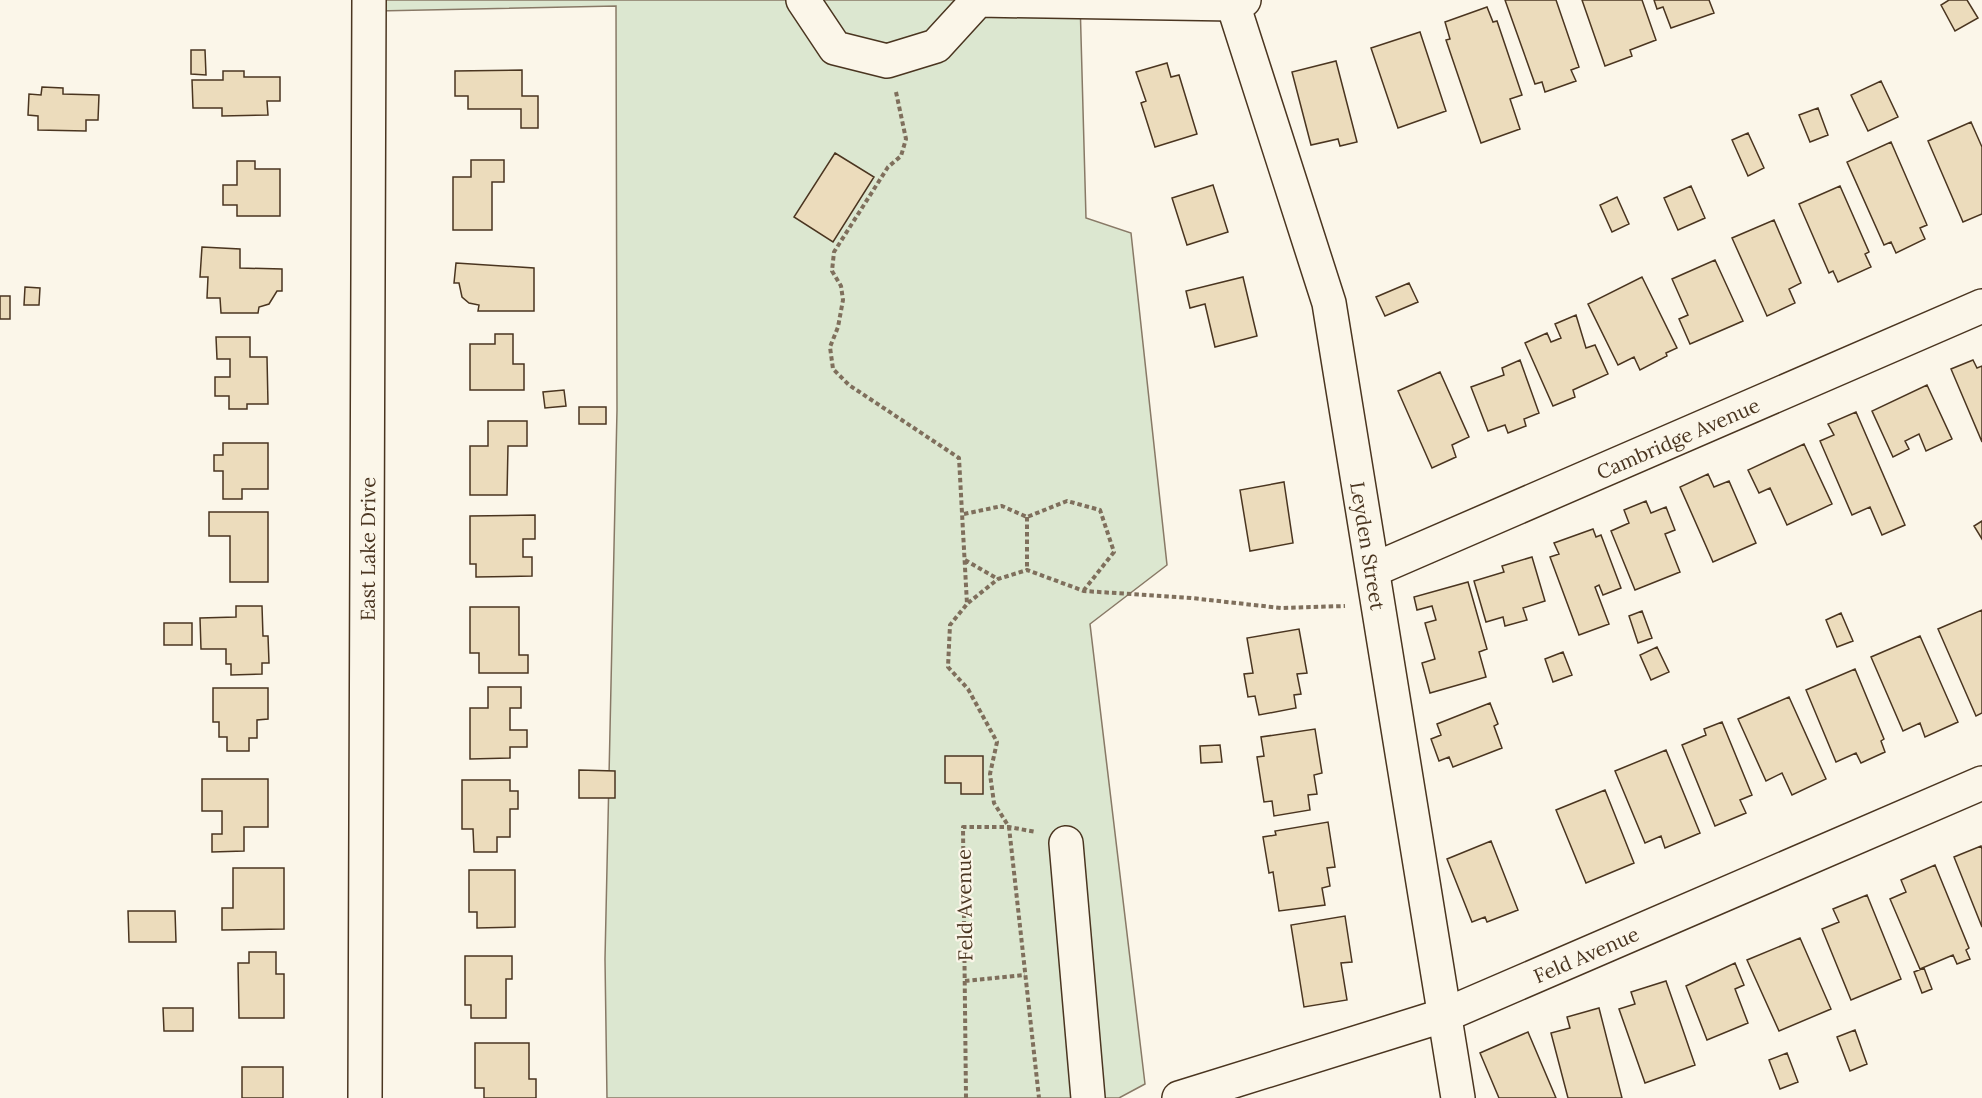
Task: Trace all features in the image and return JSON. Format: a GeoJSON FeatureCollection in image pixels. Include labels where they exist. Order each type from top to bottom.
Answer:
{"type":"FeatureCollection","features":[{"type":"Feature","properties":{"kind":"street","name":"East Lake Drive"},"geometry":{"type":"LineString","coordinates":[[365,1098],[369,0]]}},
{"type":"Feature","properties":{"kind":"street"},"geometry":{"type":"LineString","coordinates":[[803,0],[835,48],[887,61],[936,46],[978,0],[1238,2]]}},
{"type":"Feature","properties":{"kind":"street","name":"Leyden Street"},"geometry":{"type":"LineString","coordinates":[[1238,2],[1329,303],[1458,1098]]}},
{"type":"Feature","properties":{"kind":"street","name":"Cambridge Avenue"},"geometry":{"type":"LineString","coordinates":[[1373,570],[1982,306]]}},
{"type":"Feature","properties":{"kind":"street","name":"Feld Avenue"},"geometry":{"type":"LineString","coordinates":[[1179,1098],[1445,1015],[1982,783]]}},
{"type":"Feature","properties":{"kind":"street"},"geometry":{"type":"LineString","coordinates":[[1066,843],[1088,1098]]}},
{"type":"Feature","properties":{"kind":"path"},"geometry":{"type":"LineString","coordinates":[[887,61],[900,106],[906,139],[901,156],[888,167],[834,252],[832,271],[841,286],[843,300],[838,327],[830,347],[833,369],[849,385],[960,458],[968,604]]}},
{"type":"Feature","properties":{"kind":"path"},"geometry":{"type":"LineString","coordinates":[[964,514],[1002,506],[1027,517],[1067,501],[1100,510],[1114,552],[1084,591]]}},
{"type":"Feature","properties":{"kind":"path"},"geometry":{"type":"LineString","coordinates":[[1027,517],[1027,570]]}},
{"type":"Feature","properties":{"kind":"path"},"geometry":{"type":"LineString","coordinates":[[965,560],[998,579]]}},
{"type":"Feature","properties":{"kind":"path"},"geometry":{"type":"LineString","coordinates":[[1039,1098],[1009,827],[994,804],[990,774],[997,742],[968,689],[948,667],[950,625],[968,604],[998,579],[1027,570],[1084,591],[1191,598],[1281,608],[1356,606],[1378,602]]}},
{"type":"Feature","properties":{"kind":"path","name":"Feld Avenue"},"geometry":{"type":"LineString","coordinates":[[966,1098],[963,827],[1009,827],[1032,830],[1066,843]]}},
{"type":"Feature","properties":{"kind":"path","name":"Feld Avenue"},"geometry":{"type":"LineString","coordinates":[[965,981],[1025,975]]}},
{"type":"Feature","properties":{"kind":"green space"},"geometry":{"type":"Polygon","coordinates":[[[377,0],[1080,0],[1086,218],[1131,233],[1167,565],[1090,624],[1145,1084],[1119,1098],[607,1098],[605,959],[617,410],[616,6],[377,11],[377,0]]]}},
{"type":"Feature","properties":{"kind":"building"},"geometry":{"type":"Polygon","coordinates":[[[1505,0],[1556,0],[1579,67],[1571,70],[1576,81],[1545,92],[1542,82],[1535,84],[1505,0]]]}},
{"type":"Feature","properties":{"kind":"building"},"geometry":{"type":"Polygon","coordinates":[[[1582,0],[1642,0],[1656,40],[1630,50],[1632,56],[1605,66],[1582,0]]]}},
{"type":"Feature","properties":{"kind":"building"},"geometry":{"type":"Polygon","coordinates":[[[1654,0],[1709,0],[1714,13],[1671,28],[1663,7],[1657,9],[1654,0]]]}},
{"type":"Feature","properties":{"kind":"building"},"geometry":{"type":"Polygon","coordinates":[[[1949,0],[1967,0],[1978,18],[1955,31],[1941,5],[1949,0]]]}},
{"type":"Feature","properties":{"kind":"building"},"geometry":{"type":"Polygon","coordinates":[[[1487,7],[1493,22],[1497,21],[1522,95],[1510,99],[1520,129],[1481,143],[1446,40],[1450,39],[1445,22],[1487,7]]]}},
{"type":"Feature","properties":{"kind":"building"},"geometry":{"type":"Polygon","coordinates":[[[1420,32],[1446,111],[1398,128],[1371,48],[1420,32]]]}},
{"type":"Feature","properties":{"kind":"building"},"geometry":{"type":"Polygon","coordinates":[[[191,50],[205,50],[206,75],[191,74],[191,50]]]}},
{"type":"Feature","properties":{"kind":"building"},"geometry":{"type":"Polygon","coordinates":[[[1336,61],[1357,142],[1340,146],[1338,139],[1311,145],[1292,72],[1336,61]]]}},
{"type":"Feature","properties":{"kind":"building"},"geometry":{"type":"Polygon","coordinates":[[[1167,63],[1171,77],[1179,75],[1197,134],[1155,147],[1141,103],[1146,101],[1136,72],[1167,63]]]}},
{"type":"Feature","properties":{"kind":"building"},"geometry":{"type":"Polygon","coordinates":[[[522,70],[522,96],[538,96],[538,128],[521,128],[521,109],[468,109],[468,96],[455,96],[455,71],[522,70]]]}},
{"type":"Feature","properties":{"kind":"building"},"geometry":{"type":"Polygon","coordinates":[[[223,71],[244,71],[244,77],[280,77],[280,101],[267,101],[268,115],[222,116],[222,108],[193,108],[192,80],[223,80],[223,71]]]}},
{"type":"Feature","properties":{"kind":"building"},"geometry":{"type":"Polygon","coordinates":[[[1881,81],[1898,117],[1868,131],[1851,95],[1881,81]]]}},
{"type":"Feature","properties":{"kind":"building"},"geometry":{"type":"Polygon","coordinates":[[[42,87],[63,88],[63,94],[99,95],[98,120],[86,120],[86,131],[38,130],[38,116],[28,115],[29,94],[41,95],[42,87]]]}},
{"type":"Feature","properties":{"kind":"building"},"geometry":{"type":"Polygon","coordinates":[[[1818,108],[1828,135],[1810,142],[1799,115],[1818,108]]]}},
{"type":"Feature","properties":{"kind":"building"},"geometry":{"type":"Polygon","coordinates":[[[1971,122],[1982,147],[1982,214],[1963,222],[1928,141],[1971,122]]]}},
{"type":"Feature","properties":{"kind":"building"},"geometry":{"type":"Polygon","coordinates":[[[1748,133],[1764,168],[1748,176],[1732,140],[1748,133]]]}},
{"type":"Feature","properties":{"kind":"building"},"geometry":{"type":"Polygon","coordinates":[[[1891,142],[1927,225],[1920,228],[1925,239],[1896,253],[1891,242],[1884,245],[1847,162],[1891,142]]]}},
{"type":"Feature","properties":{"kind":"building"},"geometry":{"type":"Polygon","coordinates":[[[835,153],[874,177],[833,242],[794,217],[835,153]]]}},
{"type":"Feature","properties":{"kind":"building"},"geometry":{"type":"Polygon","coordinates":[[[471,160],[504,160],[504,182],[492,182],[492,230],[453,230],[453,177],[471,177],[471,160]]]}},
{"type":"Feature","properties":{"kind":"building"},"geometry":{"type":"Polygon","coordinates":[[[237,161],[255,161],[255,169],[280,169],[280,216],[237,216],[237,205],[223,205],[223,185],[237,185],[237,161]]]}},
{"type":"Feature","properties":{"kind":"building"},"geometry":{"type":"Polygon","coordinates":[[[1213,185],[1228,232],[1187,245],[1172,198],[1213,185]]]}},
{"type":"Feature","properties":{"kind":"building"},"geometry":{"type":"Polygon","coordinates":[[[1691,186],[1705,218],[1678,230],[1664,198],[1691,186]]]}},
{"type":"Feature","properties":{"kind":"building"},"geometry":{"type":"Polygon","coordinates":[[[1840,186],[1869,252],[1865,254],[1871,267],[1838,282],[1833,271],[1829,273],[1799,204],[1840,186]]]}},
{"type":"Feature","properties":{"kind":"building"},"geometry":{"type":"Polygon","coordinates":[[[1617,197],[1629,224],[1612,232],[1600,205],[1617,197]]]}},
{"type":"Feature","properties":{"kind":"building"},"geometry":{"type":"Polygon","coordinates":[[[1774,220],[1801,283],[1789,289],[1795,303],[1767,316],[1732,238],[1774,220]]]}},
{"type":"Feature","properties":{"kind":"building"},"geometry":{"type":"Polygon","coordinates":[[[202,247],[240,249],[240,268],[282,269],[282,291],[277,291],[269,304],[259,307],[258,313],[221,313],[220,298],[207,298],[208,277],[200,277],[202,247]]]}},
{"type":"Feature","properties":{"kind":"building"},"geometry":{"type":"Polygon","coordinates":[[[1715,260],[1743,321],[1690,344],[1679,319],[1688,315],[1672,279],[1715,260]]]}},
{"type":"Feature","properties":{"kind":"building"},"geometry":{"type":"Polygon","coordinates":[[[456,263],[534,268],[534,311],[478,311],[479,305],[469,303],[462,297],[459,283],[454,283],[456,263]]]}},
{"type":"Feature","properties":{"kind":"building"},"geometry":{"type":"Polygon","coordinates":[[[1243,277],[1257,336],[1215,347],[1205,304],[1190,308],[1186,291],[1243,277]]]}},
{"type":"Feature","properties":{"kind":"building"},"geometry":{"type":"Polygon","coordinates":[[[1642,277],[1677,348],[1640,370],[1634,357],[1618,365],[1588,304],[1642,277]]]}},
{"type":"Feature","properties":{"kind":"building"},"geometry":{"type":"Polygon","coordinates":[[[1409,283],[1418,302],[1385,316],[1376,297],[1409,283]]]}},
{"type":"Feature","properties":{"kind":"building"},"geometry":{"type":"Polygon","coordinates":[[[25,287],[40,288],[39,305],[24,305],[25,287]]]}},
{"type":"Feature","properties":{"kind":"building"},"geometry":{"type":"Polygon","coordinates":[[[0,296],[10,296],[10,319],[0,319],[0,296]]]}},
{"type":"Feature","properties":{"kind":"building"},"geometry":{"type":"Polygon","coordinates":[[[1576,315],[1586,348],[1595,345],[1608,374],[1573,390],[1575,397],[1553,406],[1525,343],[1547,333],[1551,342],[1561,338],[1555,324],[1576,315]]]}},
{"type":"Feature","properties":{"kind":"building"},"geometry":{"type":"Polygon","coordinates":[[[495,334],[513,334],[513,364],[524,364],[524,390],[470,390],[470,344],[495,344],[495,334]]]}},
{"type":"Feature","properties":{"kind":"building"},"geometry":{"type":"Polygon","coordinates":[[[216,337],[250,337],[250,357],[267,357],[268,404],[247,404],[247,409],[229,409],[229,396],[215,396],[215,377],[230,377],[230,359],[217,359],[216,337]]]}},
{"type":"Feature","properties":{"kind":"building"},"geometry":{"type":"Polygon","coordinates":[[[1520,360],[1539,413],[1524,419],[1526,426],[1508,433],[1505,425],[1488,431],[1471,387],[1504,375],[1502,368],[1520,360]]]}},
{"type":"Feature","properties":{"kind":"building"},"geometry":{"type":"Polygon","coordinates":[[[1973,360],[1977,368],[1982,366],[1982,442],[1951,369],[1973,360]]]}},
{"type":"Feature","properties":{"kind":"building"},"geometry":{"type":"Polygon","coordinates":[[[1440,372],[1469,437],[1452,445],[1456,457],[1432,468],[1398,391],[1440,372]]]}},
{"type":"Feature","properties":{"kind":"building"},"geometry":{"type":"Polygon","coordinates":[[[1927,385],[1952,439],[1926,451],[1919,434],[1905,441],[1909,449],[1893,457],[1872,411],[1927,385]]]}},
{"type":"Feature","properties":{"kind":"building"},"geometry":{"type":"Polygon","coordinates":[[[564,390],[566,406],[545,408],[543,392],[564,390]]]}},
{"type":"Feature","properties":{"kind":"building"},"geometry":{"type":"Polygon","coordinates":[[[579,407],[606,407],[606,424],[579,424],[579,407]]]}},
{"type":"Feature","properties":{"kind":"building"},"geometry":{"type":"Polygon","coordinates":[[[1856,412],[1905,525],[1882,535],[1870,507],[1852,515],[1820,441],[1834,435],[1828,424],[1856,412]]]}},
{"type":"Feature","properties":{"kind":"building"},"geometry":{"type":"Polygon","coordinates":[[[488,421],[527,421],[527,446],[508,446],[507,495],[470,495],[470,446],[488,446],[488,421]]]}},
{"type":"Feature","properties":{"kind":"building"},"geometry":{"type":"Polygon","coordinates":[[[223,443],[268,443],[268,489],[242,489],[242,499],[223,499],[223,471],[214,471],[214,455],[223,455],[223,443]]]}},
{"type":"Feature","properties":{"kind":"building"},"geometry":{"type":"Polygon","coordinates":[[[1804,444],[1832,504],[1787,525],[1770,488],[1759,493],[1748,470],[1804,444]]]}},
{"type":"Feature","properties":{"kind":"building"},"geometry":{"type":"Polygon","coordinates":[[[1708,474],[1714,487],[1729,481],[1756,543],[1713,562],[1680,487],[1708,474]]]}},
{"type":"Feature","properties":{"kind":"building"},"geometry":{"type":"Polygon","coordinates":[[[1284,482],[1293,543],[1250,551],[1240,490],[1284,482]]]}},
{"type":"Feature","properties":{"kind":"building"},"geometry":{"type":"Polygon","coordinates":[[[1646,501],[1651,513],[1666,507],[1675,530],[1665,534],[1680,572],[1635,590],[1611,531],[1629,523],[1624,510],[1646,501]]]}},
{"type":"Feature","properties":{"kind":"building"},"geometry":{"type":"Polygon","coordinates":[[[209,512],[268,512],[268,582],[230,582],[230,536],[209,536],[209,512]]]}},
{"type":"Feature","properties":{"kind":"building"},"geometry":{"type":"Polygon","coordinates":[[[535,515],[535,539],[523,539],[523,557],[532,557],[532,576],[476,577],[476,564],[470,564],[470,516],[535,515]]]}},
{"type":"Feature","properties":{"kind":"building"},"geometry":{"type":"Polygon","coordinates":[[[1982,521],[1982,539],[1974,526],[1982,521]]]}},
{"type":"Feature","properties":{"kind":"building"},"geometry":{"type":"Polygon","coordinates":[[[1593,529],[1596,537],[1601,535],[1621,588],[1603,595],[1599,585],[1595,587],[1609,624],[1579,635],[1550,557],[1559,554],[1554,543],[1593,529]]]}},
{"type":"Feature","properties":{"kind":"building"},"geometry":{"type":"Polygon","coordinates":[[[1532,557],[1545,601],[1523,608],[1527,620],[1505,626],[1503,617],[1486,622],[1474,581],[1504,572],[1502,566],[1532,557]]]}},
{"type":"Feature","properties":{"kind":"building"},"geometry":{"type":"Polygon","coordinates":[[[1468,582],[1487,649],[1479,652],[1486,677],[1430,693],[1422,663],[1435,659],[1425,623],[1436,620],[1432,606],[1417,610],[1414,597],[1468,582]]]}},
{"type":"Feature","properties":{"kind":"building"},"geometry":{"type":"Polygon","coordinates":[[[236,606],[262,606],[263,636],[268,636],[269,663],[262,663],[262,674],[231,675],[231,664],[226,664],[226,649],[201,649],[200,618],[236,617],[236,606]]]}},
{"type":"Feature","properties":{"kind":"building"},"geometry":{"type":"Polygon","coordinates":[[[470,607],[519,607],[519,655],[528,655],[528,673],[479,673],[479,653],[470,653],[470,607]]]}},
{"type":"Feature","properties":{"kind":"building"},"geometry":{"type":"Polygon","coordinates":[[[1982,610],[1982,713],[1976,716],[1938,629],[1982,610]]]}},
{"type":"Feature","properties":{"kind":"building"},"geometry":{"type":"Polygon","coordinates":[[[1642,611],[1652,638],[1638,643],[1629,616],[1642,611]]]}},
{"type":"Feature","properties":{"kind":"building"},"geometry":{"type":"Polygon","coordinates":[[[1841,613],[1853,641],[1837,647],[1826,620],[1841,613]]]}},
{"type":"Feature","properties":{"kind":"building"},"geometry":{"type":"Polygon","coordinates":[[[164,623],[192,623],[192,645],[164,645],[164,623]]]}},
{"type":"Feature","properties":{"kind":"building"},"geometry":{"type":"Polygon","coordinates":[[[1299,629],[1307,673],[1297,674],[1301,694],[1294,695],[1296,708],[1259,715],[1255,696],[1248,697],[1244,674],[1253,673],[1247,638],[1299,629]]]}},
{"type":"Feature","properties":{"kind":"building"},"geometry":{"type":"Polygon","coordinates":[[[1920,636],[1958,722],[1925,737],[1920,723],[1903,731],[1871,657],[1920,636]]]}},
{"type":"Feature","properties":{"kind":"building"},"geometry":{"type":"Polygon","coordinates":[[[1657,647],[1669,672],[1651,680],[1640,655],[1657,647]]]}},
{"type":"Feature","properties":{"kind":"building"},"geometry":{"type":"Polygon","coordinates":[[[1563,652],[1572,675],[1553,682],[1545,659],[1563,652]]]}},
{"type":"Feature","properties":{"kind":"building"},"geometry":{"type":"Polygon","coordinates":[[[1855,669],[1884,739],[1881,741],[1885,752],[1861,763],[1856,753],[1836,762],[1806,690],[1855,669]]]}},
{"type":"Feature","properties":{"kind":"building"},"geometry":{"type":"Polygon","coordinates":[[[488,687],[521,687],[521,708],[510,708],[510,730],[527,730],[527,747],[510,747],[510,758],[470,759],[470,708],[488,708],[488,687]]]}},
{"type":"Feature","properties":{"kind":"building"},"geometry":{"type":"Polygon","coordinates":[[[213,688],[268,688],[268,719],[257,720],[257,738],[249,738],[249,751],[227,751],[227,737],[219,737],[219,722],[213,722],[213,688]]]}},
{"type":"Feature","properties":{"kind":"building"},"geometry":{"type":"Polygon","coordinates":[[[1789,697],[1826,779],[1792,795],[1782,773],[1766,781],[1738,719],[1789,697]]]}},
{"type":"Feature","properties":{"kind":"building"},"geometry":{"type":"Polygon","coordinates":[[[1490,703],[1498,724],[1494,726],[1502,748],[1453,767],[1449,757],[1439,761],[1431,739],[1441,735],[1437,724],[1490,703]]]}},
{"type":"Feature","properties":{"kind":"building"},"geometry":{"type":"Polygon","coordinates":[[[1722,722],[1752,795],[1740,800],[1746,813],[1715,826],[1682,745],[1706,735],[1704,729],[1722,722]]]}},
{"type":"Feature","properties":{"kind":"building"},"geometry":{"type":"Polygon","coordinates":[[[1315,729],[1322,773],[1314,775],[1317,794],[1308,795],[1310,810],[1274,816],[1272,801],[1264,802],[1257,757],[1264,756],[1261,737],[1315,729]]]}},
{"type":"Feature","properties":{"kind":"building"},"geometry":{"type":"Polygon","coordinates":[[[1220,745],[1222,762],[1201,763],[1200,746],[1220,745]]]}},
{"type":"Feature","properties":{"kind":"building"},"geometry":{"type":"Polygon","coordinates":[[[1666,750],[1700,833],[1665,848],[1661,836],[1645,843],[1615,771],[1666,750]]]}},
{"type":"Feature","properties":{"kind":"building"},"geometry":{"type":"Polygon","coordinates":[[[945,756],[983,756],[983,794],[961,794],[961,783],[945,783],[945,756]]]}},
{"type":"Feature","properties":{"kind":"building"},"geometry":{"type":"Polygon","coordinates":[[[579,770],[615,771],[615,798],[579,798],[579,770]]]}},
{"type":"Feature","properties":{"kind":"building"},"geometry":{"type":"Polygon","coordinates":[[[202,779],[268,779],[268,827],[244,827],[244,851],[212,852],[212,834],[222,834],[222,811],[202,811],[202,779]]]}},
{"type":"Feature","properties":{"kind":"building"},"geometry":{"type":"Polygon","coordinates":[[[462,780],[510,780],[510,791],[518,791],[518,809],[510,809],[510,837],[497,837],[497,852],[474,852],[473,829],[462,829],[462,780]]]}},
{"type":"Feature","properties":{"kind":"building"},"geometry":{"type":"Polygon","coordinates":[[[1605,790],[1634,863],[1586,883],[1556,810],[1605,790]]]}},
{"type":"Feature","properties":{"kind":"building"},"geometry":{"type":"Polygon","coordinates":[[[1328,822],[1335,867],[1327,868],[1330,886],[1322,888],[1325,905],[1279,911],[1273,872],[1269,873],[1263,837],[1276,835],[1275,831],[1328,822]]]}},
{"type":"Feature","properties":{"kind":"building"},"geometry":{"type":"Polygon","coordinates":[[[1491,841],[1518,910],[1487,922],[1485,917],[1472,922],[1447,859],[1491,841]]]}},
{"type":"Feature","properties":{"kind":"building"},"geometry":{"type":"Polygon","coordinates":[[[1981,846],[1982,849],[1982,927],[1954,857],[1981,846]]]}},
{"type":"Feature","properties":{"kind":"building"},"geometry":{"type":"Polygon","coordinates":[[[1935,865],[1969,948],[1966,950],[1970,959],[1957,964],[1953,955],[1920,969],[1890,899],[1906,892],[1901,880],[1935,865]]]}},
{"type":"Feature","properties":{"kind":"building"},"geometry":{"type":"Polygon","coordinates":[[[233,868],[284,868],[284,929],[222,930],[222,908],[233,908],[233,868]]]}},
{"type":"Feature","properties":{"kind":"building"},"geometry":{"type":"Polygon","coordinates":[[[469,870],[515,870],[515,927],[477,928],[477,912],[469,912],[469,870]]]}},
{"type":"Feature","properties":{"kind":"building"},"geometry":{"type":"Polygon","coordinates":[[[1867,895],[1901,979],[1851,1000],[1822,929],[1839,922],[1833,909],[1867,895]]]}},
{"type":"Feature","properties":{"kind":"building"},"geometry":{"type":"Polygon","coordinates":[[[128,911],[175,911],[176,942],[129,942],[128,911]]]}},
{"type":"Feature","properties":{"kind":"building"},"geometry":{"type":"Polygon","coordinates":[[[1345,916],[1352,962],[1341,963],[1347,1000],[1304,1007],[1291,925],[1345,916]]]}},
{"type":"Feature","properties":{"kind":"building"},"geometry":{"type":"Polygon","coordinates":[[[1800,938],[1831,1009],[1779,1031],[1747,960],[1800,938]]]}},
{"type":"Feature","properties":{"kind":"building"},"geometry":{"type":"Polygon","coordinates":[[[249,952],[276,952],[276,974],[284,974],[284,1018],[239,1018],[238,963],[249,963],[249,952]]]}},
{"type":"Feature","properties":{"kind":"building"},"geometry":{"type":"Polygon","coordinates":[[[465,956],[512,956],[512,979],[506,979],[506,1018],[471,1018],[471,1005],[465,1005],[465,956]]]}},
{"type":"Feature","properties":{"kind":"building"},"geometry":{"type":"Polygon","coordinates":[[[1735,963],[1744,985],[1735,989],[1748,1023],[1707,1040],[1686,986],[1735,963]]]}},
{"type":"Feature","properties":{"kind":"building"},"geometry":{"type":"Polygon","coordinates":[[[1924,968],[1932,989],[1922,993],[1914,972],[1924,968]]]}},
{"type":"Feature","properties":{"kind":"building"},"geometry":{"type":"Polygon","coordinates":[[[1666,981],[1695,1065],[1645,1083],[1619,1009],[1635,1004],[1631,992],[1666,981]]]}},
{"type":"Feature","properties":{"kind":"building"},"geometry":{"type":"Polygon","coordinates":[[[163,1008],[193,1008],[193,1031],[164,1031],[163,1008]]]}},
{"type":"Feature","properties":{"kind":"building"},"geometry":{"type":"Polygon","coordinates":[[[1599,1008],[1622,1098],[1568,1098],[1551,1033],[1570,1028],[1567,1017],[1599,1008]]]}},
{"type":"Feature","properties":{"kind":"building"},"geometry":{"type":"Polygon","coordinates":[[[1855,1030],[1867,1064],[1850,1071],[1837,1037],[1855,1030]]]}},
{"type":"Feature","properties":{"kind":"building"},"geometry":{"type":"Polygon","coordinates":[[[1528,1032],[1556,1098],[1499,1098],[1480,1053],[1528,1032]]]}},
{"type":"Feature","properties":{"kind":"building"},"geometry":{"type":"Polygon","coordinates":[[[475,1043],[529,1043],[529,1079],[536,1079],[536,1098],[484,1098],[484,1088],[475,1088],[475,1043]]]}},
{"type":"Feature","properties":{"kind":"building"},"geometry":{"type":"Polygon","coordinates":[[[1787,1053],[1798,1082],[1780,1089],[1769,1060],[1787,1053]]]}},
{"type":"Feature","properties":{"kind":"building"},"geometry":{"type":"Polygon","coordinates":[[[242,1067],[283,1067],[283,1098],[242,1098],[242,1067]]]}}]}
